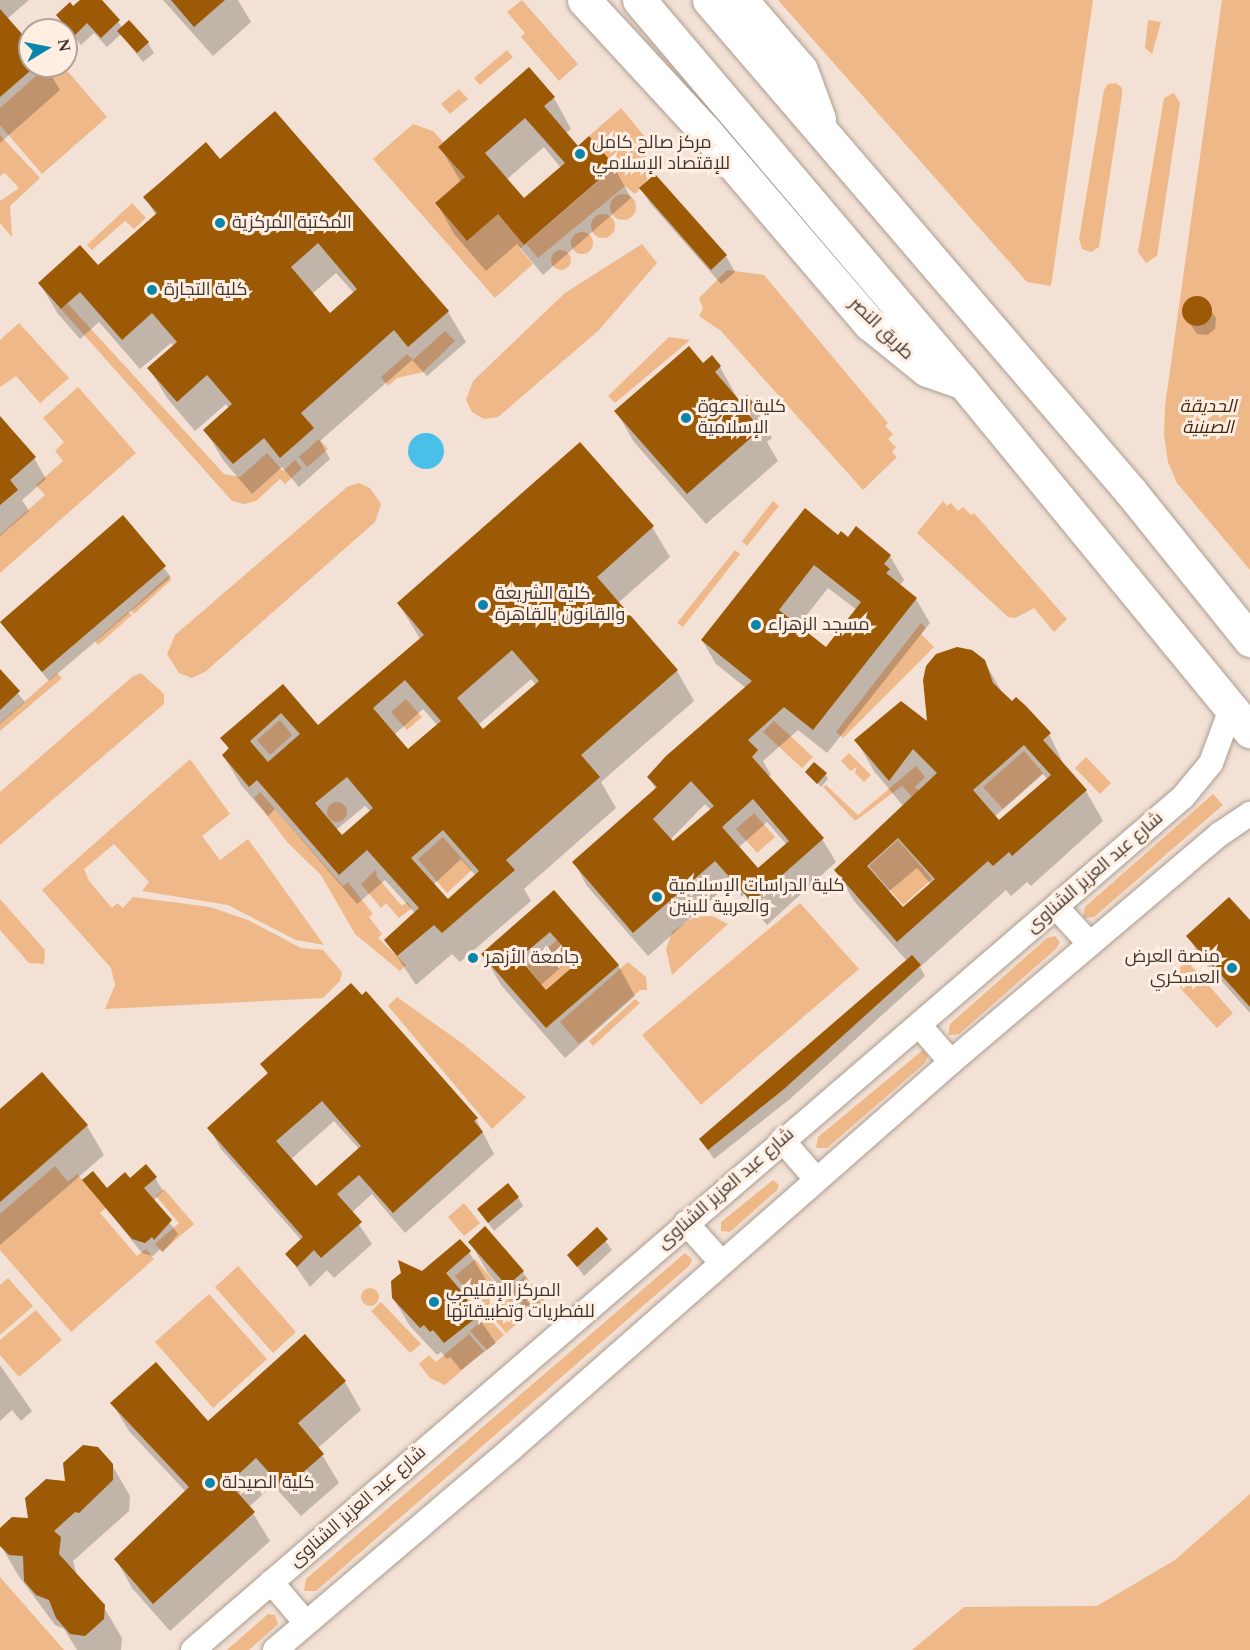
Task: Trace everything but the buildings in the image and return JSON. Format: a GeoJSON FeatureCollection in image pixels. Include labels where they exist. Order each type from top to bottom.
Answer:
{"type":"FeatureCollection","features":[{"type":"Feature","properties":{"kind":"highway","name":"طريق النصر"},"geometry":{"type":"LineString","coordinates":[[584,0],[705,131],[870,324],[927,370],[963,382]]}},
{"type":"Feature","properties":{"kind":"highway"},"geometry":{"type":"LineString","coordinates":[[639,0],[963,382],[1241,720]]}},
{"type":"Feature","properties":{"kind":"highway"},"geometry":{"type":"LineString","coordinates":[[709,0],[1131,492],[1250,640]]}},
{"type":"Feature","properties":{"kind":"highway"},"geometry":{"type":"LineString","coordinates":[[741,0],[807,80],[823,132]]}},
{"type":"Feature","properties":{"kind":"street","name":"شارع عبد العزيز الشناوى"},"geometry":{"type":"LineString","coordinates":[[193,1650],[782,1140],[1056,907],[1193,786],[1241,720]]}},
{"type":"Feature","properties":{"kind":"street"},"geometry":{"type":"LineString","coordinates":[[275,1650],[511,1449],[951,1062],[1220,834],[1250,814]]}},
{"type":"Feature","properties":{"kind":"street"},"geometry":{"type":"LineString","coordinates":[[1056,907],[1090,944]]}},
{"type":"Feature","properties":{"kind":"street"},"geometry":{"type":"LineString","coordinates":[[919,1025],[951,1062]]}},
{"type":"Feature","properties":{"kind":"street"},"geometry":{"type":"LineString","coordinates":[[782,1140],[816,1179]]}},
{"type":"Feature","properties":{"kind":"street"},"geometry":{"type":"LineString","coordinates":[[686,1223],[721,1262]]}},
{"type":"Feature","properties":{"kind":"street"},"geometry":{"type":"LineString","coordinates":[[271,1582],[306,1623]]}},
{"type":"Feature","properties":{"kind":"green space"},"geometry":{"type":"Polygon","coordinates":[[[522,0],[578,64],[559,81],[521,37],[525,33],[507,12],[522,0]]]}},
{"type":"Feature","properties":{"kind":"green space"},"geometry":{"type":"Polygon","coordinates":[[[778,0],[1093,0],[1051,286],[1027,282],[778,0]]]}},
{"type":"Feature","properties":{"kind":"green space","name":"الحديقة الصينية"},"geometry":{"type":"Polygon","coordinates":[[[1222,0],[1250,0],[1250,570],[1177,483],[1168,462],[1164,435],[1165,406],[1222,0]]]}},
{"type":"Feature","properties":{"kind":"green space"},"geometry":{"type":"Polygon","coordinates":[[[1148,20],[1161,22],[1152,54],[1145,48],[1148,20]]]}},
{"type":"Feature","properties":{"kind":"green space"},"geometry":{"type":"Polygon","coordinates":[[[507,50],[513,57],[480,85],[474,78],[507,50]]]}},
{"type":"Feature","properties":{"kind":"green space"},"geometry":{"type":"Polygon","coordinates":[[[34,78],[73,78],[107,117],[42,174],[0,125],[0,108],[34,78]]]}},
{"type":"Feature","properties":{"kind":"green space"},"geometry":{"type":"Polygon","coordinates":[[[1116,83],[1122,88],[1122,95],[1099,247],[1091,252],[1082,249],[1079,239],[1104,90],[1108,84],[1116,83]]]}},
{"type":"Feature","properties":{"kind":"green space"},"geometry":{"type":"Polygon","coordinates":[[[459,89],[468,99],[450,114],[441,104],[459,89]]]}},
{"type":"Feature","properties":{"kind":"green space"},"geometry":{"type":"Polygon","coordinates":[[[1174,93],[1180,103],[1157,256],[1146,263],[1138,252],[1164,98],[1174,93]]]}},
{"type":"Feature","properties":{"kind":"green space"},"geometry":{"type":"Polygon","coordinates":[[[621,108],[645,137],[647,180],[635,194],[625,186],[538,258],[526,244],[615,167],[589,136],[621,108]]]}},
{"type":"Feature","properties":{"kind":"green space"},"geometry":{"type":"Polygon","coordinates":[[[413,124],[433,131],[443,142],[438,147],[465,177],[435,203],[467,241],[498,214],[524,245],[520,249],[533,264],[495,298],[373,159],[413,124]]]}},
{"type":"Feature","properties":{"kind":"green space"},"geometry":{"type":"Polygon","coordinates":[[[0,135],[40,178],[10,206],[12,237],[0,223],[0,201],[19,188],[5,173],[0,176],[0,135]]]}},
{"type":"Feature","properties":{"kind":"green space"},"geometry":{"type":"Polygon","coordinates":[[[623,194],[632,198],[636,207],[632,216],[623,220],[614,216],[610,207],[614,198],[623,194]]]}},
{"type":"Feature","properties":{"kind":"green space"},"geometry":{"type":"Polygon","coordinates":[[[132,203],[146,218],[134,229],[125,221],[92,250],[87,245],[132,203]]]}},
{"type":"Feature","properties":{"kind":"green space"},"geometry":{"type":"Polygon","coordinates":[[[603,214],[608,215],[614,221],[614,231],[608,237],[603,238],[598,237],[592,231],[591,226],[592,221],[598,215],[603,214]]]}},
{"type":"Feature","properties":{"kind":"green space"},"geometry":{"type":"Polygon","coordinates":[[[582,232],[592,239],[593,243],[586,253],[582,254],[572,247],[571,243],[578,233],[582,232]]]}},
{"type":"Feature","properties":{"kind":"green space"},"geometry":{"type":"Polygon","coordinates":[[[642,244],[657,263],[599,330],[498,417],[484,419],[472,412],[466,400],[473,381],[565,293],[642,244]]]}},
{"type":"Feature","properties":{"kind":"green space"},"geometry":{"type":"Polygon","coordinates":[[[561,250],[568,253],[571,260],[568,267],[561,270],[554,267],[551,260],[554,253],[561,250]]]}},
{"type":"Feature","properties":{"kind":"green space"},"geometry":{"type":"Polygon","coordinates":[[[727,270],[764,275],[888,423],[885,426],[893,434],[888,439],[896,447],[892,452],[897,457],[863,490],[721,331],[699,316],[703,309],[699,298],[727,270]]]}},
{"type":"Feature","properties":{"kind":"green space"},"geometry":{"type":"Polygon","coordinates":[[[68,304],[224,474],[240,477],[267,453],[283,471],[295,460],[302,468],[285,484],[280,479],[256,501],[244,504],[232,501],[61,309],[68,304]]]}},
{"type":"Feature","properties":{"kind":"green space"},"geometry":{"type":"Polygon","coordinates":[[[19,323],[69,378],[40,403],[16,376],[0,387],[0,340],[19,323]]]}},
{"type":"Feature","properties":{"kind":"green space"},"geometry":{"type":"Polygon","coordinates":[[[445,331],[455,341],[423,372],[397,378],[388,386],[381,377],[407,354],[413,360],[445,331]]]}},
{"type":"Feature","properties":{"kind":"green space"},"geometry":{"type":"Polygon","coordinates":[[[669,337],[690,340],[615,403],[608,396],[669,337]]]}},
{"type":"Feature","properties":{"kind":"green space"},"geometry":{"type":"Polygon","coordinates":[[[78,387],[136,453],[0,573],[0,535],[45,495],[36,485],[63,461],[55,451],[64,442],[43,418],[78,387]]]}},
{"type":"Feature","properties":{"kind":"green space"},"geometry":{"type":"Polygon","coordinates":[[[319,439],[328,449],[307,467],[299,457],[319,439]]]}},
{"type":"Feature","properties":{"kind":"green space"},"geometry":{"type":"Polygon","coordinates":[[[359,483],[370,488],[381,504],[375,522],[205,672],[192,678],[179,673],[167,654],[175,635],[347,487],[359,483]]]}},
{"type":"Feature","properties":{"kind":"green space"},"geometry":{"type":"Polygon","coordinates":[[[773,501],[779,506],[747,546],[742,541],[773,501]]]}},
{"type":"Feature","properties":{"kind":"green space"},"geometry":{"type":"Polygon","coordinates":[[[943,501],[947,506],[951,503],[958,511],[963,507],[971,515],[974,513],[1067,619],[1054,632],[1034,608],[1015,618],[1008,617],[917,533],[943,501]]]}},
{"type":"Feature","properties":{"kind":"green space"},"geometry":{"type":"Polygon","coordinates":[[[735,550],[740,554],[683,627],[677,623],[735,550]]]}},
{"type":"Feature","properties":{"kind":"green space"},"geometry":{"type":"Polygon","coordinates":[[[168,576],[171,580],[134,614],[131,610],[168,576]]]}},
{"type":"Feature","properties":{"kind":"green space"},"geometry":{"type":"Polygon","coordinates":[[[128,612],[132,615],[98,645],[95,641],[128,612]]]}},
{"type":"Feature","properties":{"kind":"green space"},"geometry":{"type":"Polygon","coordinates":[[[921,623],[926,628],[921,634],[934,647],[843,738],[836,732],[921,623]]]}},
{"type":"Feature","properties":{"kind":"green space"},"geometry":{"type":"Polygon","coordinates":[[[57,673],[62,678],[0,731],[0,723],[57,673]]]}},
{"type":"Feature","properties":{"kind":"green space"},"geometry":{"type":"Polygon","coordinates":[[[141,673],[164,694],[164,704],[0,845],[0,792],[132,677],[141,673]]]}},
{"type":"Feature","properties":{"kind":"green space"},"geometry":{"type":"Polygon","coordinates":[[[406,699],[422,717],[407,730],[391,712],[406,699]]]}},
{"type":"Feature","properties":{"kind":"green space"},"geometry":{"type":"Polygon","coordinates":[[[280,720],[292,735],[270,755],[257,740],[280,720]]]}},
{"type":"Feature","properties":{"kind":"green space"},"geometry":{"type":"Polygon","coordinates":[[[774,721],[813,757],[802,768],[763,732],[774,721]]]}},
{"type":"Feature","properties":{"kind":"green space"},"geometry":{"type":"Polygon","coordinates":[[[1024,751],[1043,773],[1003,809],[983,787],[1024,751]]]}},
{"type":"Feature","properties":{"kind":"green space"},"geometry":{"type":"Polygon","coordinates":[[[849,753],[871,775],[864,782],[855,773],[857,766],[851,771],[841,761],[849,753]]]}},
{"type":"Feature","properties":{"kind":"green space"},"geometry":{"type":"Polygon","coordinates":[[[1086,757],[1111,783],[1100,794],[1075,768],[1086,757]]]}},
{"type":"Feature","properties":{"kind":"green space"},"geometry":{"type":"Polygon","coordinates":[[[190,759],[230,814],[202,836],[220,860],[248,839],[324,945],[296,940],[228,905],[142,891],[149,882],[114,844],[84,869],[89,881],[112,908],[117,903],[123,908],[133,897],[210,907],[248,920],[301,948],[323,950],[342,972],[340,981],[323,998],[105,1009],[115,985],[111,968],[42,890],[190,759]]]}},
{"type":"Feature","properties":{"kind":"green space"},"geometry":{"type":"Polygon","coordinates":[[[916,766],[925,777],[915,787],[928,800],[921,806],[902,786],[855,821],[823,787],[826,785],[858,815],[916,766]]]}},
{"type":"Feature","properties":{"kind":"green space"},"geometry":{"type":"Polygon","coordinates":[[[260,792],[343,886],[348,882],[373,914],[369,917],[382,934],[378,938],[406,965],[400,971],[355,934],[321,875],[287,842],[254,798],[260,792]]]}},
{"type":"Feature","properties":{"kind":"green space"},"geometry":{"type":"Polygon","coordinates":[[[1213,794],[1223,805],[1094,917],[1083,918],[1085,907],[1213,794]]]}},
{"type":"Feature","properties":{"kind":"green space"},"geometry":{"type":"Polygon","coordinates":[[[337,802],[344,805],[347,812],[344,819],[337,822],[330,819],[327,812],[330,805],[337,802]]]}},
{"type":"Feature","properties":{"kind":"green space"},"geometry":{"type":"Polygon","coordinates":[[[754,813],[775,837],[757,853],[736,829],[754,813]]]}},
{"type":"Feature","properties":{"kind":"green space"},"geometry":{"type":"Polygon","coordinates":[[[443,837],[472,870],[447,893],[418,859],[443,837]]]}},
{"type":"Feature","properties":{"kind":"green space"},"geometry":{"type":"Polygon","coordinates":[[[898,840],[932,879],[903,905],[869,866],[898,840]]]}},
{"type":"Feature","properties":{"kind":"green space"},"geometry":{"type":"Polygon","coordinates":[[[376,870],[377,877],[402,906],[407,902],[412,908],[399,918],[386,903],[381,908],[361,884],[376,870]]]}},
{"type":"Feature","properties":{"kind":"green space"},"geometry":{"type":"Polygon","coordinates":[[[0,899],[45,950],[44,964],[29,963],[0,930],[0,899]]]}},
{"type":"Feature","properties":{"kind":"green space"},"geometry":{"type":"Polygon","coordinates":[[[800,903],[859,969],[701,1105],[642,1035],[800,903]]]}},
{"type":"Feature","properties":{"kind":"green space"},"geometry":{"type":"Polygon","coordinates":[[[712,916],[728,924],[672,975],[666,949],[672,932],[694,917],[712,916]]]}},
{"type":"Feature","properties":{"kind":"green space"},"geometry":{"type":"Polygon","coordinates":[[[1055,936],[1060,942],[1056,949],[959,1034],[948,1035],[950,1024],[1047,938],[1055,936]]]}},
{"type":"Feature","properties":{"kind":"green space"},"geometry":{"type":"Polygon","coordinates":[[[557,940],[577,963],[546,990],[527,966],[557,940]]]}},
{"type":"Feature","properties":{"kind":"green space"},"geometry":{"type":"Polygon","coordinates":[[[1187,961],[1233,1013],[1217,1028],[1170,977],[1187,961]]]}},
{"type":"Feature","properties":{"kind":"green space"},"geometry":{"type":"Polygon","coordinates":[[[628,962],[646,977],[647,990],[640,990],[579,1044],[560,1022],[628,962]]]}},
{"type":"Feature","properties":{"kind":"green space"},"geometry":{"type":"Polygon","coordinates":[[[397,997],[463,1044],[526,1097],[492,1129],[388,1006],[397,997]]]}},
{"type":"Feature","properties":{"kind":"green space"},"geometry":{"type":"Polygon","coordinates":[[[635,999],[640,1003],[593,1046],[589,1041],[635,999]]]}},
{"type":"Feature","properties":{"kind":"green space"},"geometry":{"type":"Polygon","coordinates":[[[923,1050],[928,1056],[925,1063],[827,1148],[816,1148],[818,1137],[923,1050]]]}},
{"type":"Feature","properties":{"kind":"green space"},"geometry":{"type":"Polygon","coordinates":[[[55,1166],[68,1182],[77,1174],[97,1197],[117,1198],[100,1213],[137,1256],[146,1249],[154,1259],[71,1332],[0,1250],[0,1214],[55,1166]]]}},
{"type":"Feature","properties":{"kind":"green space"},"geometry":{"type":"Polygon","coordinates":[[[773,1180],[779,1185],[777,1190],[730,1232],[721,1231],[721,1222],[773,1180]]]}},
{"type":"Feature","properties":{"kind":"green space"},"geometry":{"type":"Polygon","coordinates":[[[164,1189],[194,1224],[162,1252],[155,1244],[179,1223],[156,1196],[164,1189]]]}},
{"type":"Feature","properties":{"kind":"green space"},"geometry":{"type":"Polygon","coordinates":[[[464,1203],[480,1223],[464,1236],[448,1217],[464,1203]]]}},
{"type":"Feature","properties":{"kind":"green space"},"geometry":{"type":"Polygon","coordinates":[[[685,1253],[692,1259],[690,1265],[316,1591],[304,1591],[306,1579],[685,1253]]]}},
{"type":"Feature","properties":{"kind":"green space"},"geometry":{"type":"Polygon","coordinates":[[[475,1259],[503,1292],[484,1309],[455,1276],[475,1259]]]}},
{"type":"Feature","properties":{"kind":"green space"},"geometry":{"type":"Polygon","coordinates":[[[238,1266],[296,1332],[273,1353],[215,1287],[238,1266]]]}},
{"type":"Feature","properties":{"kind":"green space"},"geometry":{"type":"Polygon","coordinates":[[[525,1276],[547,1301],[536,1311],[530,1305],[526,1308],[510,1290],[525,1276]]]}},
{"type":"Feature","properties":{"kind":"green space"},"geometry":{"type":"Polygon","coordinates":[[[8,1278],[33,1306],[0,1335],[0,1285],[8,1278]]]}},
{"type":"Feature","properties":{"kind":"green space"},"geometry":{"type":"Polygon","coordinates":[[[366,1288],[374,1288],[379,1293],[377,1304],[366,1306],[361,1301],[361,1293],[366,1288]]]}},
{"type":"Feature","properties":{"kind":"green space"},"geometry":{"type":"Polygon","coordinates":[[[209,1294],[267,1359],[213,1408],[155,1342],[209,1294]]]}},
{"type":"Feature","properties":{"kind":"green space"},"geometry":{"type":"Polygon","coordinates":[[[510,1297],[522,1312],[517,1316],[521,1320],[506,1333],[490,1314],[510,1297]]]}},
{"type":"Feature","properties":{"kind":"green space"},"geometry":{"type":"Polygon","coordinates":[[[381,1302],[421,1344],[410,1353],[371,1311],[381,1302]]]}},
{"type":"Feature","properties":{"kind":"green space"},"geometry":{"type":"Polygon","coordinates":[[[36,1310],[62,1340],[19,1377],[0,1355],[0,1340],[36,1310]]]}},
{"type":"Feature","properties":{"kind":"green space"},"geometry":{"type":"Polygon","coordinates":[[[487,1316],[504,1335],[487,1350],[470,1331],[487,1316]]]}},
{"type":"Feature","properties":{"kind":"green space"},"geometry":{"type":"Polygon","coordinates":[[[469,1334],[484,1351],[445,1385],[430,1378],[419,1364],[429,1355],[436,1362],[469,1334]]]}},
{"type":"Feature","properties":{"kind":"green space"},"geometry":{"type":"Polygon","coordinates":[[[1250,1494],[1250,1650],[912,1650],[964,1607],[1097,1606],[1175,1560],[1250,1494]]]}},
{"type":"Feature","properties":{"kind":"green space"},"geometry":{"type":"Polygon","coordinates":[[[0,1577],[64,1650],[0,1650],[0,1577]]]}},
{"type":"Feature","properties":{"kind":"green space"},"geometry":{"type":"Polygon","coordinates":[[[268,1614],[275,1615],[278,1624],[249,1650],[227,1650],[268,1614]]]}},
{"type":"Feature","properties":{"kind":"water"},"geometry":{"type":"Polygon","coordinates":[[[426,433],[439,438],[444,451],[439,464],[426,469],[413,464],[408,451],[413,438],[426,433]]]}},
{"type":"Feature","properties":{"kind":"place","name":"مركز صالح كامل للإقتصاد الإسلامي"},"geometry":{"type":"Point","coordinates":[580,154]}},
{"type":"Feature","properties":{"kind":"place","name":"المكتبة المركزية"},"geometry":{"type":"Point","coordinates":[220,223]}},
{"type":"Feature","properties":{"kind":"place","name":"كلية التجارة"},"geometry":{"type":"Point","coordinates":[152,290]}},
{"type":"Feature","properties":{"kind":"place","name":"كلية الدعوة الإسلامية"},"geometry":{"type":"Point","coordinates":[686,418]}},
{"type":"Feature","properties":{"kind":"place","name":"كلية الشريعة والقانون بالقاهرة"},"geometry":{"type":"Point","coordinates":[483,605]}},
{"type":"Feature","properties":{"kind":"place","name":"مسجد الزهراء"},"geometry":{"type":"Point","coordinates":[756,625]}},
{"type":"Feature","properties":{"kind":"place","name":"كلية الدراسات الإسلامية والعربية للبنين"},"geometry":{"type":"Point","coordinates":[657,897]}},
{"type":"Feature","properties":{"kind":"place","name":"جامعة الأزهر"},"geometry":{"type":"Point","coordinates":[473,958]}},
{"type":"Feature","properties":{"kind":"place","name":"منصة العرض العسكري"},"geometry":{"type":"Point","coordinates":[1232,968]}},
{"type":"Feature","properties":{"kind":"place","name":"المركز الإقليمي للفطريات وتطبيقاتها"},"geometry":{"type":"Point","coordinates":[434,1302]}},
{"type":"Feature","properties":{"kind":"place","name":"كلية الصيدلة"},"geometry":{"type":"Point","coordinates":[210,1483]}}]}
